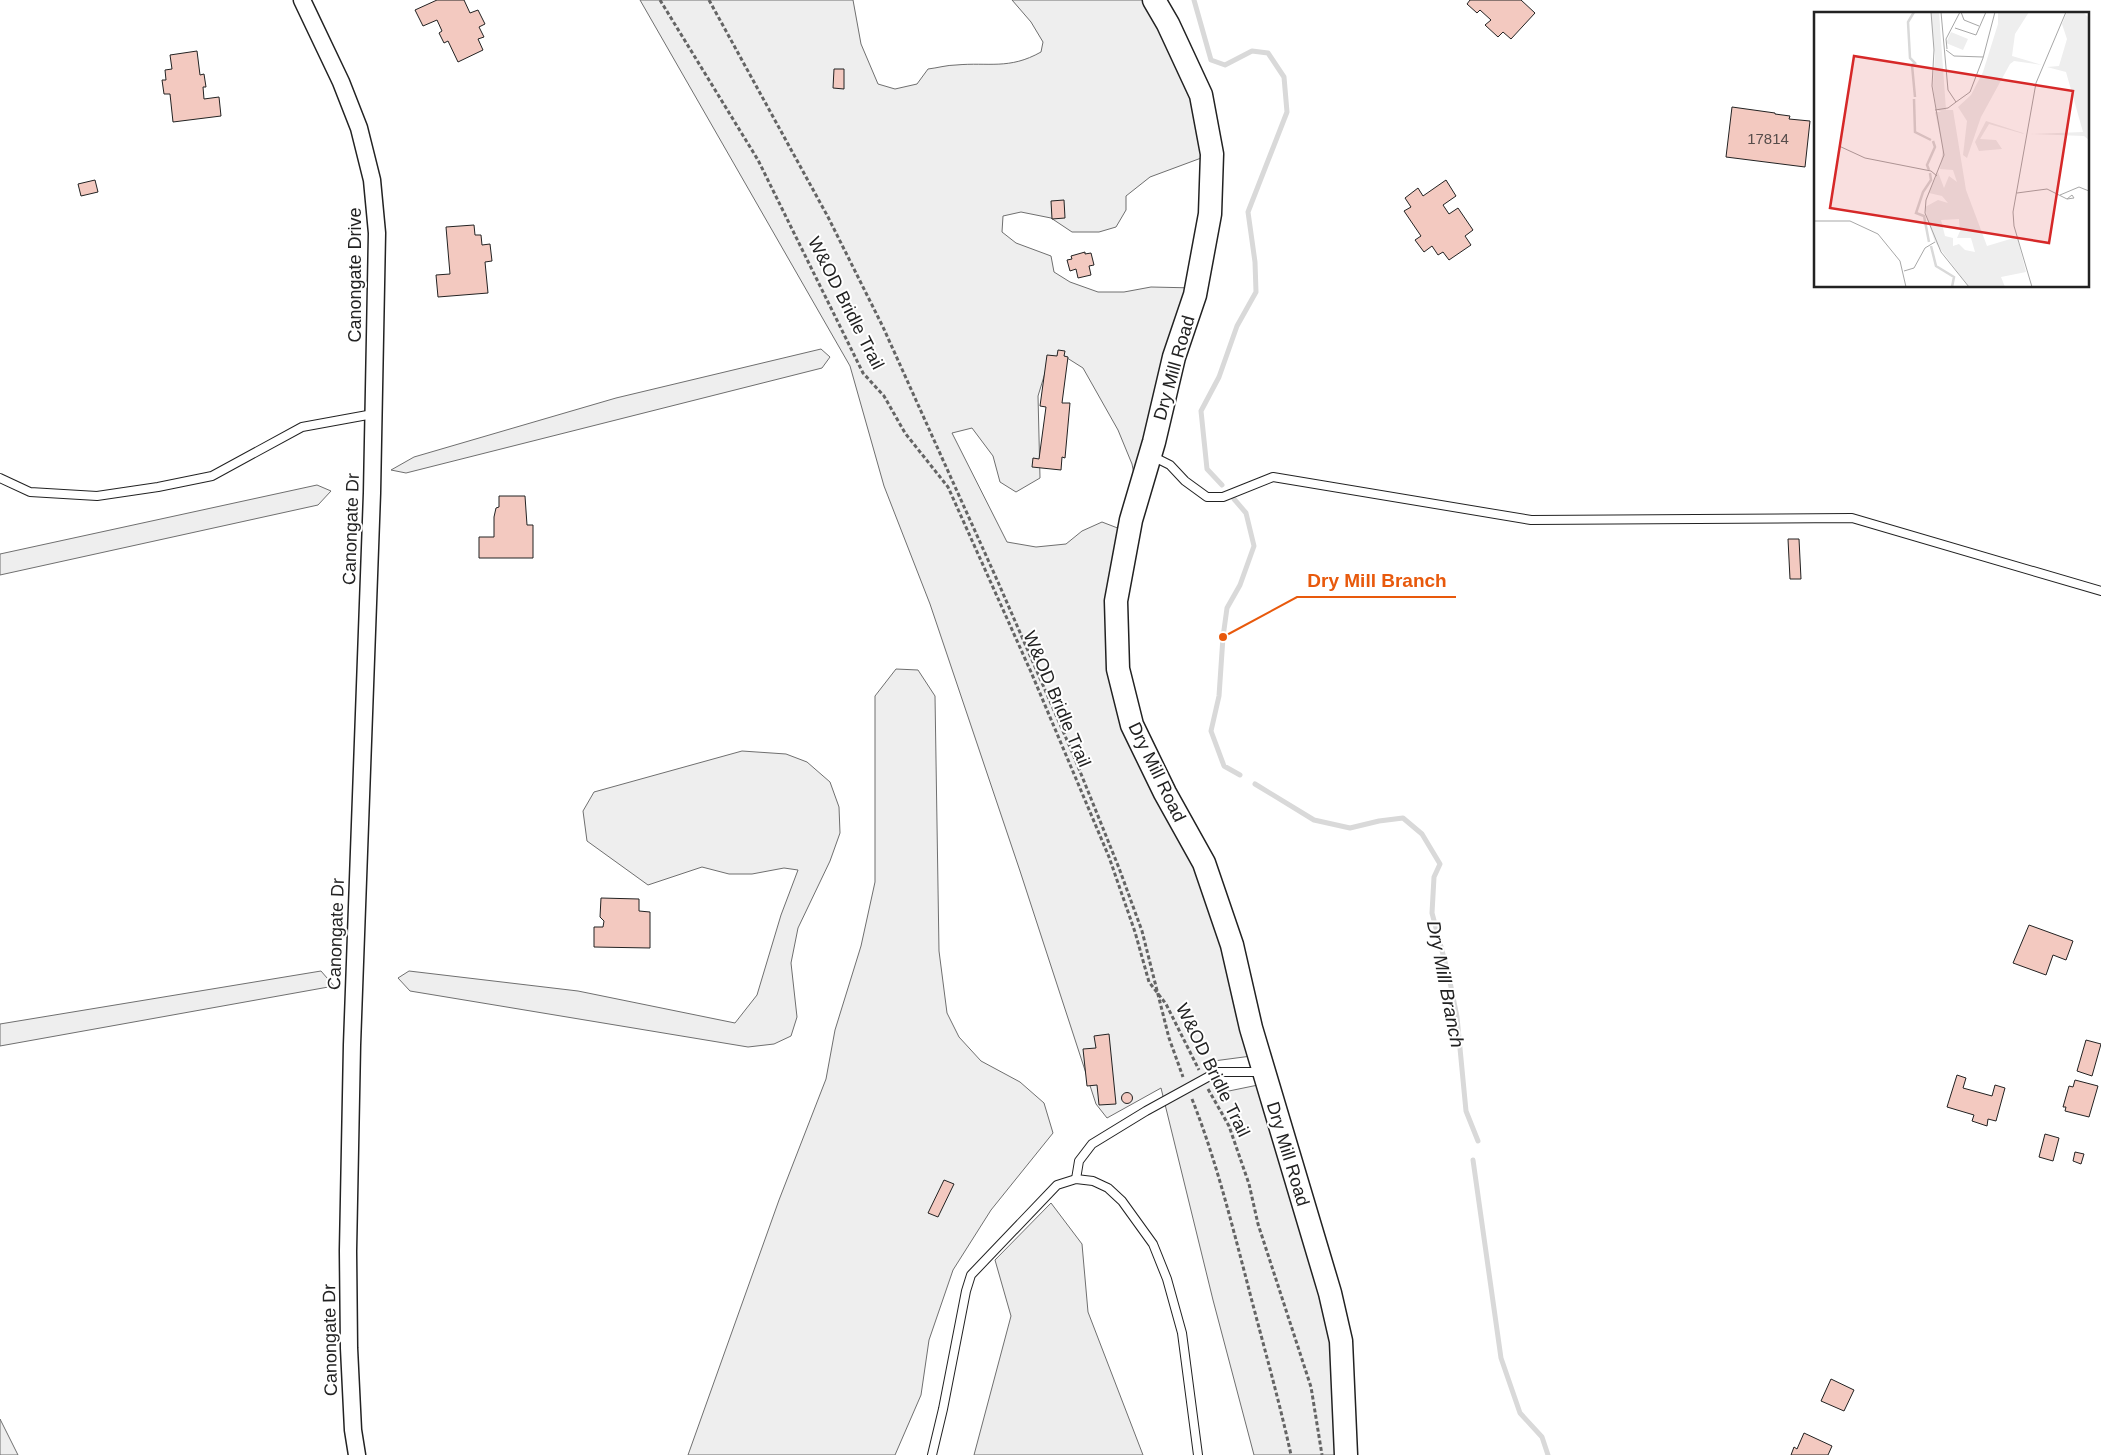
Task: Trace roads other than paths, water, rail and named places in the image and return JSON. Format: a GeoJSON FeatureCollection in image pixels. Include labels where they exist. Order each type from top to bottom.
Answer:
{"type":"FeatureCollection","features":[{"type":"Feature","properties":{"kind":"street","name":"Canongate Drive"},"geometry":{"type":"LineString","coordinates":[[302,0],[359,128],[372,180],[377,232],[373,414]]}},
{"type":"Feature","properties":{"kind":"street","name":"Dry Mill Road"},"geometry":{"type":"LineString","coordinates":[[1154,0],[1168,24],[1201,95],[1212,154],[1210,214],[1195,294],[1174,357],[1150,455],[1130,520],[1116,601],[1118,669],[1132,725],[1165,792],[1204,863],[1232,945],[1263,1072],[1330,1293],[1341,1342],[1346,1455]]}},
{"type":"Feature","properties":{"kind":"street","name":"Canongate Dr"},"geometry":{"type":"LineString","coordinates":[[357,1455],[353,1430],[349,1348],[348,1251],[373,414]]}},
{"type":"Feature","properties":{"kind":"lane"},"geometry":{"type":"LineString","coordinates":[[0,478],[30,492],[88,496],[158,487],[212,476],[302,427],[373,414]]}},
{"type":"Feature","properties":{"kind":"lane"},"geometry":{"type":"LineString","coordinates":[[1150,455],[1170,465],[1185,481],[1207,497],[1223,497],[1272,477],[1531,520],[1852,518],[2101,591]]}},
{"type":"Feature","properties":{"kind":"lane"},"geometry":{"type":"LineString","coordinates":[[1076,1179],[1079,1161],[1092,1144],[1203,1079],[1217,1072],[1263,1072]]}},
{"type":"Feature","properties":{"kind":"lane"},"geometry":{"type":"LineString","coordinates":[[932,1455],[971,1275],[1057,1185],[1076,1179],[1093,1181],[1108,1188],[1122,1201],[1153,1244],[1167,1279],[1182,1333],[1198,1455]]}},
{"type":"Feature","properties":{"kind":"waterway","name":"Dry Mill Branch"},"geometry":{"type":"LineString","coordinates":[[1194,0],[1211,60],[1225,65],[1252,51],[1268,53],[1284,77],[1287,112],[1248,212],[1255,262],[1256,292],[1237,326],[1219,377],[1201,411],[1207,469],[1222,485]]}},
{"type":"Feature","properties":{"kind":"waterway","name":"Dry Mill Branch"},"geometry":{"type":"LineString","coordinates":[[1234,499],[1246,513],[1254,546],[1240,585],[1227,608],[1219,696],[1211,731],[1224,766],[1240,775]]}},
{"type":"Feature","properties":{"kind":"waterway","name":"Dry Mill Branch"},"geometry":{"type":"LineString","coordinates":[[1255,784],[1314,820],[1350,828],[1379,821],[1403,818],[1422,834],[1440,864],[1434,877],[1432,913],[1449,977],[1457,1017],[1466,1111],[1478,1141]]}},
{"type":"Feature","properties":{"kind":"waterway","name":"Dry Mill Branch"},"geometry":{"type":"LineString","coordinates":[[1473,1160],[1501,1358],[1520,1413],[1542,1437],[1548,1455]]}},
{"type":"Feature","properties":{"kind":"place","name":"Dry Mill Branch"},"geometry":{"type":"Point","coordinates":[1223,637]}}]}
